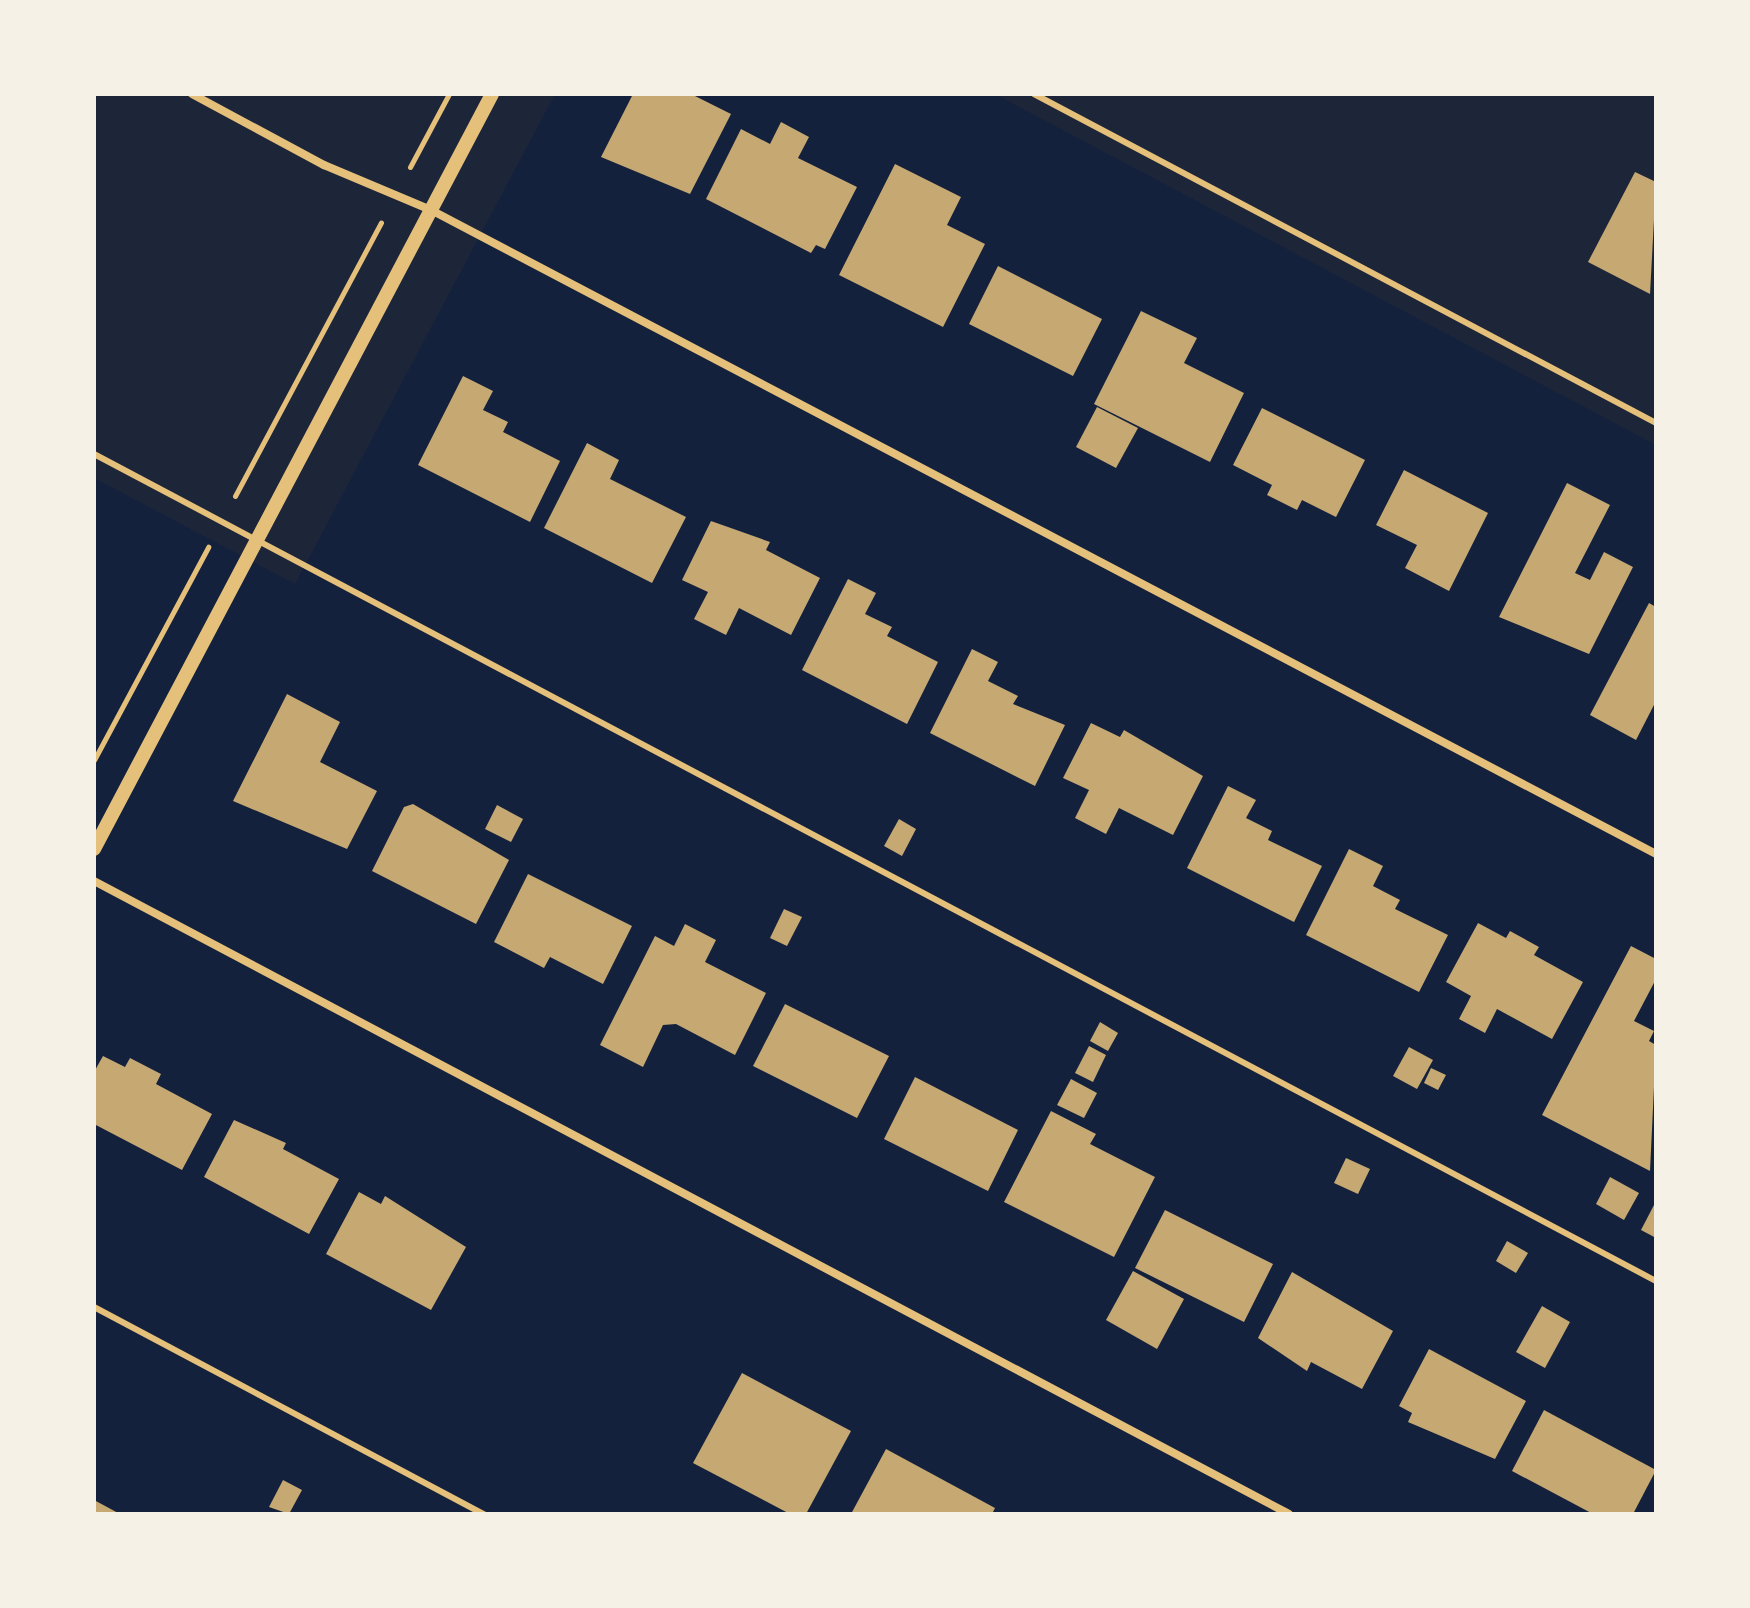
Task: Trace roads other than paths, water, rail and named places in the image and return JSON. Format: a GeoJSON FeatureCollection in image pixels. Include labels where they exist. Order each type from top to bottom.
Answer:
{"type":"FeatureCollection","features":[{"type":"Feature","properties":{"kind":"street"},"geometry":{"type":"LineString","coordinates":[[192,94],[431,210],[1656,854]]}},
{"type":"Feature","properties":{"kind":"street"},"geometry":{"type":"LineString","coordinates":[[94,849],[492,94]]}},
{"type":"Feature","properties":{"kind":"street"},"geometry":{"type":"LineString","coordinates":[[94,881],[1289,1514]]}},
{"type":"Feature","properties":{"kind":"lane"},"geometry":{"type":"LineString","coordinates":[[1034,94],[1656,423]]}},
{"type":"Feature","properties":{"kind":"lane"},"geometry":{"type":"LineString","coordinates":[[94,454],[1656,1281]]}},
{"type":"Feature","properties":{"kind":"lane"},"geometry":{"type":"LineString","coordinates":[[94,1307],[484,1514]]}}]}
